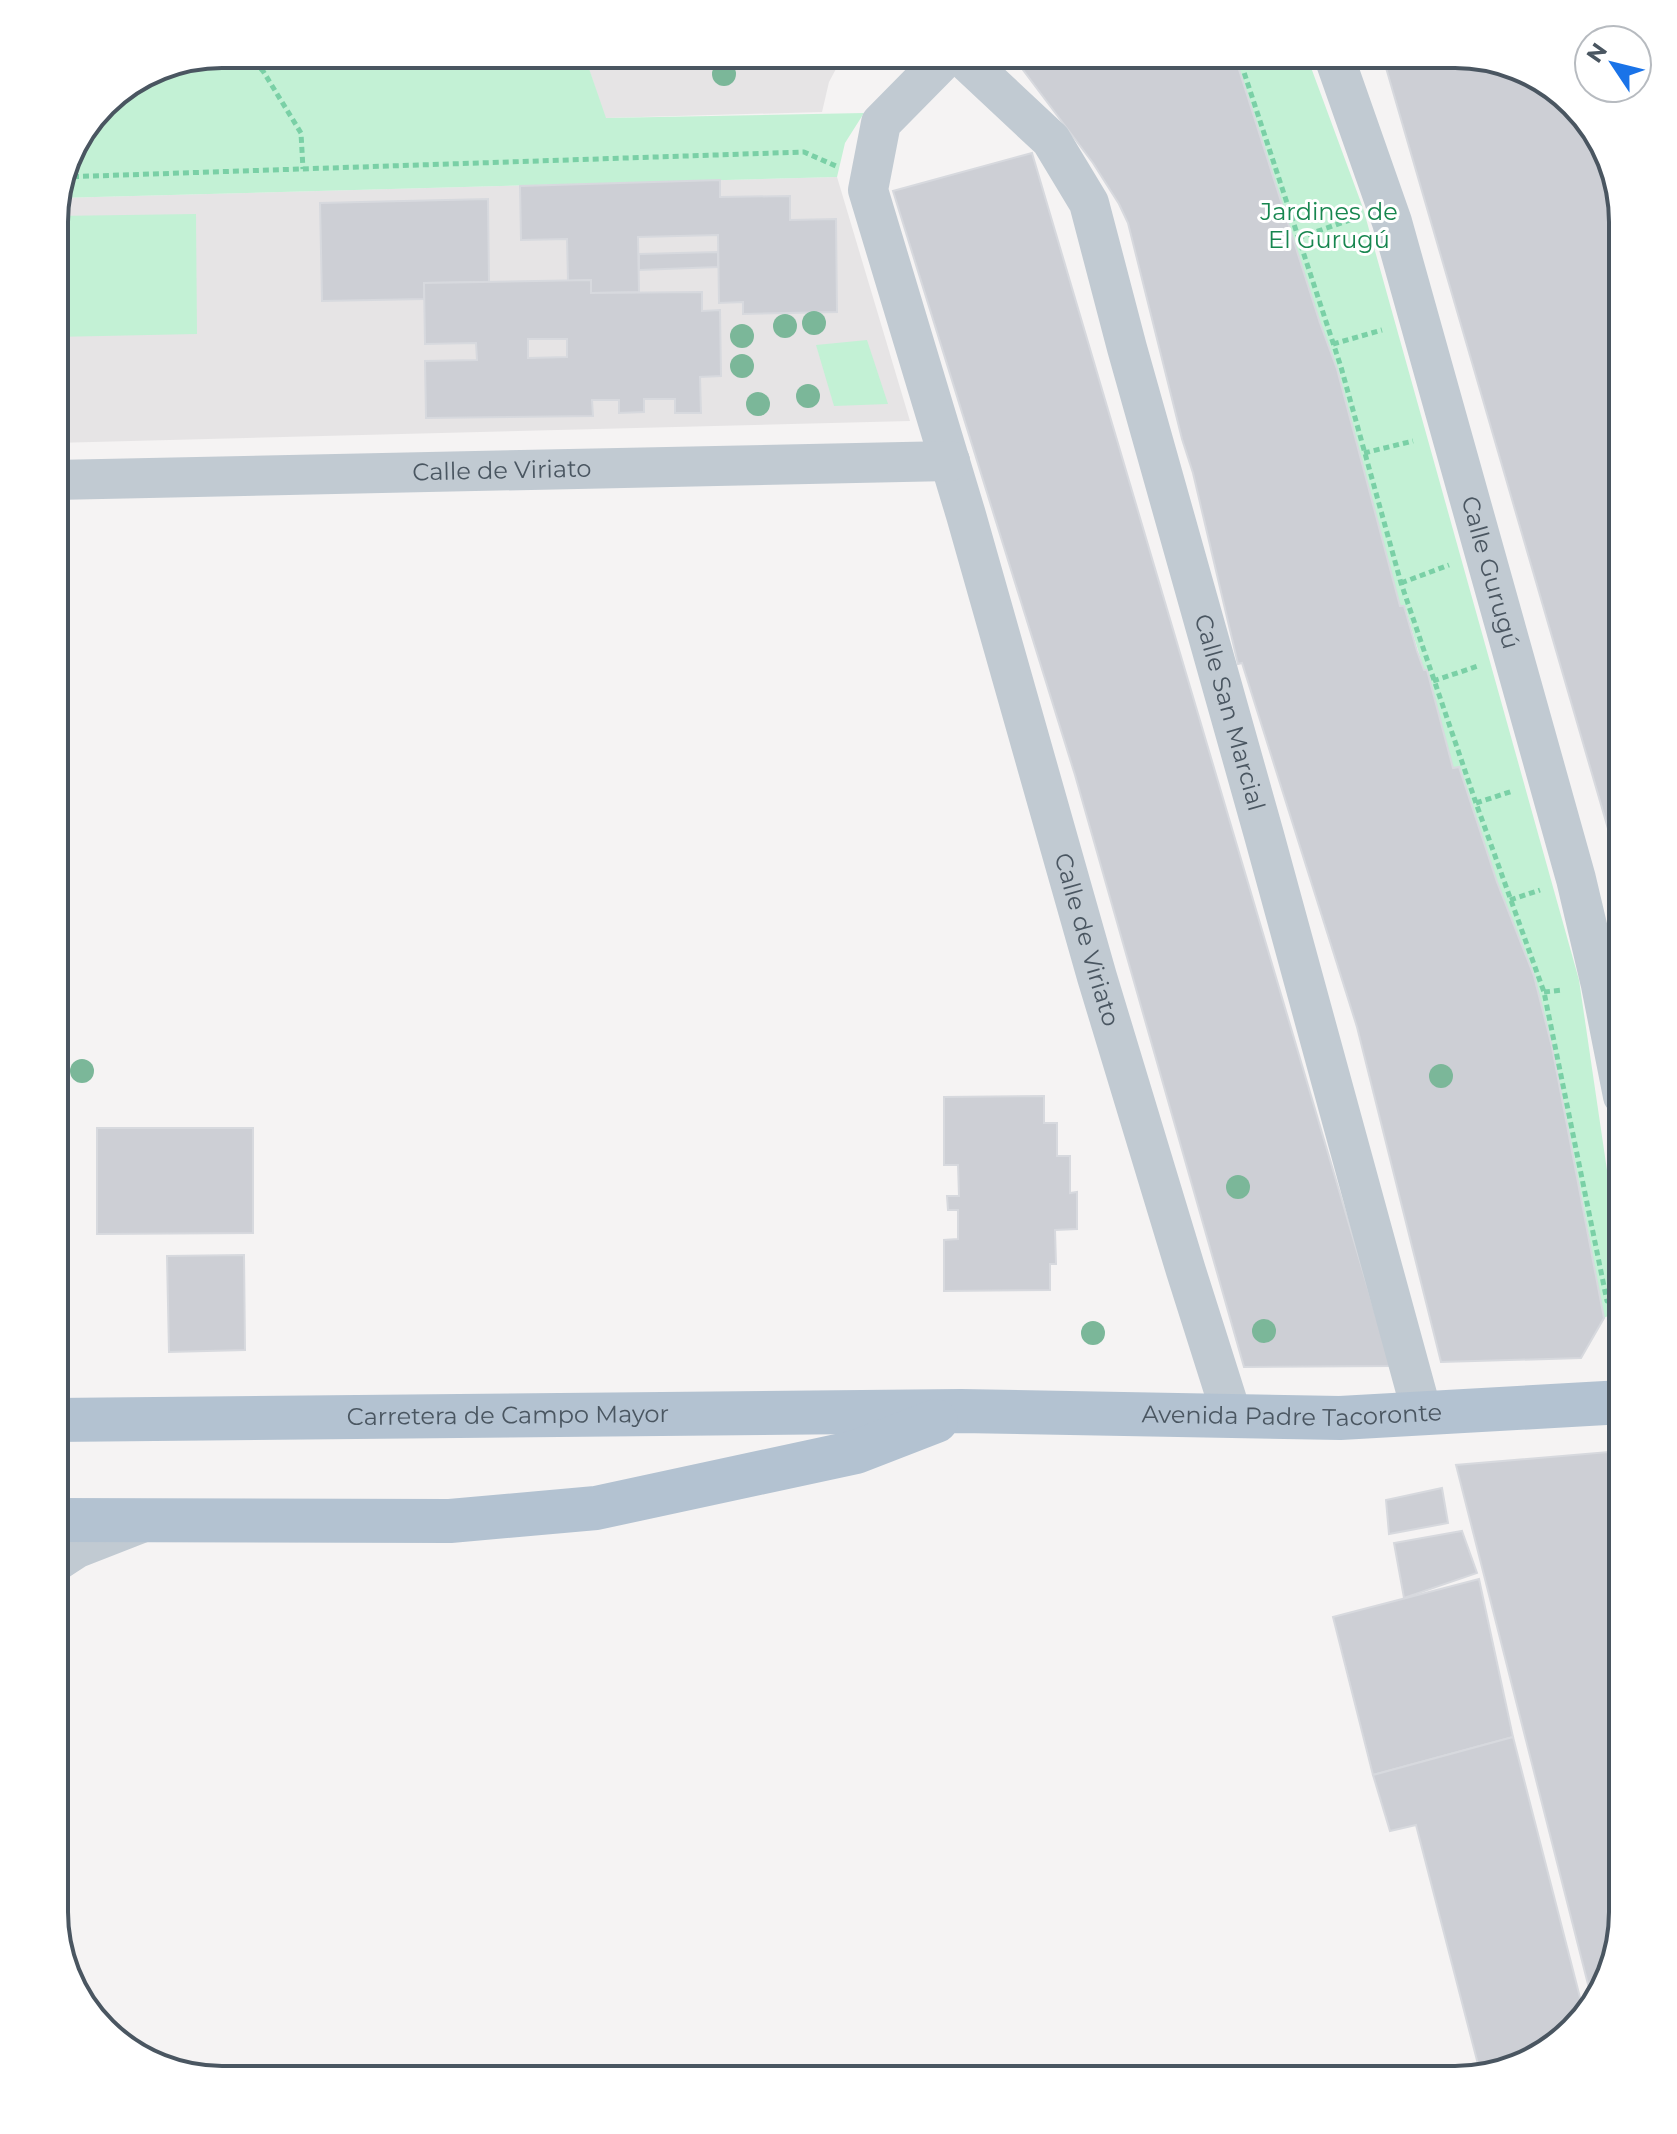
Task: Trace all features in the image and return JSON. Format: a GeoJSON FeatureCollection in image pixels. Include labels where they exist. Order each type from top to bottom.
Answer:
{"type":"FeatureCollection","features":[{"type":"Feature","properties":{"kind":"main road","name":"Avenida Padre Tacoronte"},"geometry":{"type":"LineString","coordinates":[[961,1411],[1340,1418],[1609,1403]]}},
{"type":"Feature","properties":{"kind":"main road","name":"Carretera de Campo Mayor"},"geometry":{"type":"LineString","coordinates":[[68,1420],[961,1411]]}},
{"type":"Feature","properties":{"kind":"main road"},"geometry":{"type":"LineString","coordinates":[[68,1520],[450,1521],[596,1508],[856,1452],[961,1411]]}},
{"type":"Feature","properties":{"kind":"street","name":"Calle de Viriato"},"geometry":{"type":"LineString","coordinates":[[935,68],[881,123],[868,190],[950,461],[1097,977],[1232,1416]]}},
{"type":"Feature","properties":{"kind":"street","name":"Calle San Marcial"},"geometry":{"type":"LineString","coordinates":[[974,68],[1051,140],[1089,203],[1422,1413]]}},
{"type":"Feature","properties":{"kind":"street","name":"Calle Gurugú"},"geometry":{"type":"LineString","coordinates":[[1338,68],[1392,222],[1576,879],[1609,1025]]}},
{"type":"Feature","properties":{"kind":"street","name":"Calle de Viriato"},"geometry":{"type":"LineString","coordinates":[[68,480],[950,461]]}},
{"type":"Feature","properties":{"kind":"street"},"geometry":{"type":"LineString","coordinates":[[68,1554],[148,1520]]}},
{"type":"Feature","properties":{"kind":"path"},"geometry":{"type":"LineString","coordinates":[[260,68],[301,133],[303,169]]}},
{"type":"Feature","properties":{"kind":"path"},"geometry":{"type":"LineString","coordinates":[[1243,68],[1341,367],[1401,583],[1544,992],[1609,1301]]}},
{"type":"Feature","properties":{"kind":"path"},"geometry":{"type":"LineString","coordinates":[[75,177],[804,152],[833,164],[868,190]]}},
{"type":"Feature","properties":{"kind":"path"},"geometry":{"type":"LineString","coordinates":[[1298,238],[1343,223]]}},
{"type":"Feature","properties":{"kind":"path"},"geometry":{"type":"LineString","coordinates":[[1333,344],[1376,332]]}},
{"type":"Feature","properties":{"kind":"path"},"geometry":{"type":"LineString","coordinates":[[1364,453],[1403,444]]}},
{"type":"Feature","properties":{"kind":"path"},"geometry":{"type":"LineString","coordinates":[[1401,583],[1484,552]]}},
{"type":"Feature","properties":{"kind":"shaded area"},"geometry":{"type":"Polygon","coordinates":[[[589,68],[836,68],[829,82],[822,112],[605,118],[589,68]]]}},
{"type":"Feature","properties":{"kind":"shaded area"},"geometry":{"type":"Polygon","coordinates":[[[837,177],[910,421],[68,443],[70,198],[837,177]]]}},
{"type":"Feature","properties":{"kind":"green space"},"geometry":{"type":"Polygon","coordinates":[[[222,68],[589,68],[606,118],[864,113],[845,143],[837,177],[70,198],[84,154],[106,120],[120,106],[136,94],[173,76],[222,68]]]}},
{"type":"Feature","properties":{"kind":"green space","name":"Jardines de El Gurugú"},"geometry":{"type":"Polygon","coordinates":[[[1238,68],[1311,68],[1363,208],[1579,980],[1609,1184],[1609,1315],[1604,1318],[1534,976],[1497,882],[1459,767],[1453,768],[1427,670],[1424,670],[1405,607],[1400,606],[1337,369],[1238,68]]]}},
{"type":"Feature","properties":{"kind":"green space"},"geometry":{"type":"Polygon","coordinates":[[[196,214],[197,334],[68,337],[68,216],[196,214]]]}},
{"type":"Feature","properties":{"kind":"green space"},"geometry":{"type":"Polygon","coordinates":[[[867,340],[888,404],[834,406],[816,345],[867,340]]]}},
{"type":"Feature","properties":{"kind":"building"},"geometry":{"type":"Polygon","coordinates":[[[1022,68],[1238,68],[1337,369],[1400,606],[1404,606],[1417,651],[1424,670],[1427,670],[1453,768],[1459,767],[1497,882],[1534,976],[1552,1047],[1604,1318],[1581,1358],[1441,1362],[1357,1027],[1242,663],[1238,664],[1193,473],[1128,223],[1093,163],[1022,68]]]}},
{"type":"Feature","properties":{"kind":"building"},"geometry":{"type":"Polygon","coordinates":[[[1386,68],[1475,69],[1495,73],[1532,89],[1564,113],[1577,128],[1593,154],[1604,182],[1609,222],[1609,832],[1386,68]]]}},
{"type":"Feature","properties":{"kind":"building"},"geometry":{"type":"Polygon","coordinates":[[[1032,153],[1391,1366],[1244,1367],[1075,775],[893,191],[1032,153]]]}},
{"type":"Feature","properties":{"kind":"building"},"geometry":{"type":"Polygon","coordinates":[[[720,180],[720,197],[790,196],[790,220],[836,219],[837,312],[743,314],[743,302],[719,303],[718,235],[638,237],[639,292],[591,293],[591,280],[568,281],[567,239],[521,240],[520,186],[720,180]]]}},
{"type":"Feature","properties":{"kind":"building"},"geometry":{"type":"Polygon","coordinates":[[[488,199],[489,282],[424,283],[424,299],[322,301],[320,203],[488,199]]]}},
{"type":"Feature","properties":{"kind":"building"},"geometry":{"type":"Polygon","coordinates":[[[718,252],[718,267],[639,270],[639,254],[718,252]]]}},
{"type":"Feature","properties":{"kind":"building"},"geometry":{"type":"Polygon","coordinates":[[[591,280],[591,293],[702,292],[702,311],[720,310],[721,376],[700,377],[701,413],[675,413],[675,399],[644,399],[644,412],[619,413],[619,400],[592,400],[593,416],[426,418],[425,361],[477,360],[476,343],[425,344],[424,283],[591,280]],[[528,339],[528,358],[567,357],[567,339],[528,339]]]}},
{"type":"Feature","properties":{"kind":"building"},"geometry":{"type":"Polygon","coordinates":[[[1044,1096],[1044,1123],[1057,1123],[1057,1156],[1070,1156],[1070,1193],[1077,1192],[1077,1229],[1055,1230],[1056,1264],[1050,1264],[1050,1290],[944,1291],[944,1240],[958,1239],[958,1210],[948,1210],[947,1196],[959,1196],[958,1165],[944,1165],[944,1097],[1044,1096]]]}},
{"type":"Feature","properties":{"kind":"building"},"geometry":{"type":"Polygon","coordinates":[[[97,1128],[253,1128],[253,1233],[97,1234],[97,1128]]]}},
{"type":"Feature","properties":{"kind":"building"},"geometry":{"type":"Polygon","coordinates":[[[244,1255],[245,1350],[169,1352],[167,1256],[244,1255]]]}},
{"type":"Feature","properties":{"kind":"building"},"geometry":{"type":"Polygon","coordinates":[[[1609,1452],[1609,1912],[1604,1952],[1589,1988],[1456,1465],[1609,1452]]]}},
{"type":"Feature","properties":{"kind":"building"},"geometry":{"type":"Polygon","coordinates":[[[1442,1488],[1448,1523],[1389,1534],[1386,1500],[1442,1488]]]}},
{"type":"Feature","properties":{"kind":"building"},"geometry":{"type":"Polygon","coordinates":[[[1462,1531],[1477,1573],[1404,1598],[1394,1543],[1462,1531]]]}},
{"type":"Feature","properties":{"kind":"building"},"geometry":{"type":"Polygon","coordinates":[[[1479,1579],[1513,1737],[1373,1775],[1333,1617],[1479,1579]]]}},
{"type":"Feature","properties":{"kind":"building"},"geometry":{"type":"Polygon","coordinates":[[[1513,1737],[1581,2001],[1557,2028],[1541,2040],[1514,2054],[1478,2064],[1416,1825],[1390,1831],[1373,1775],[1513,1737]]]}}]}
